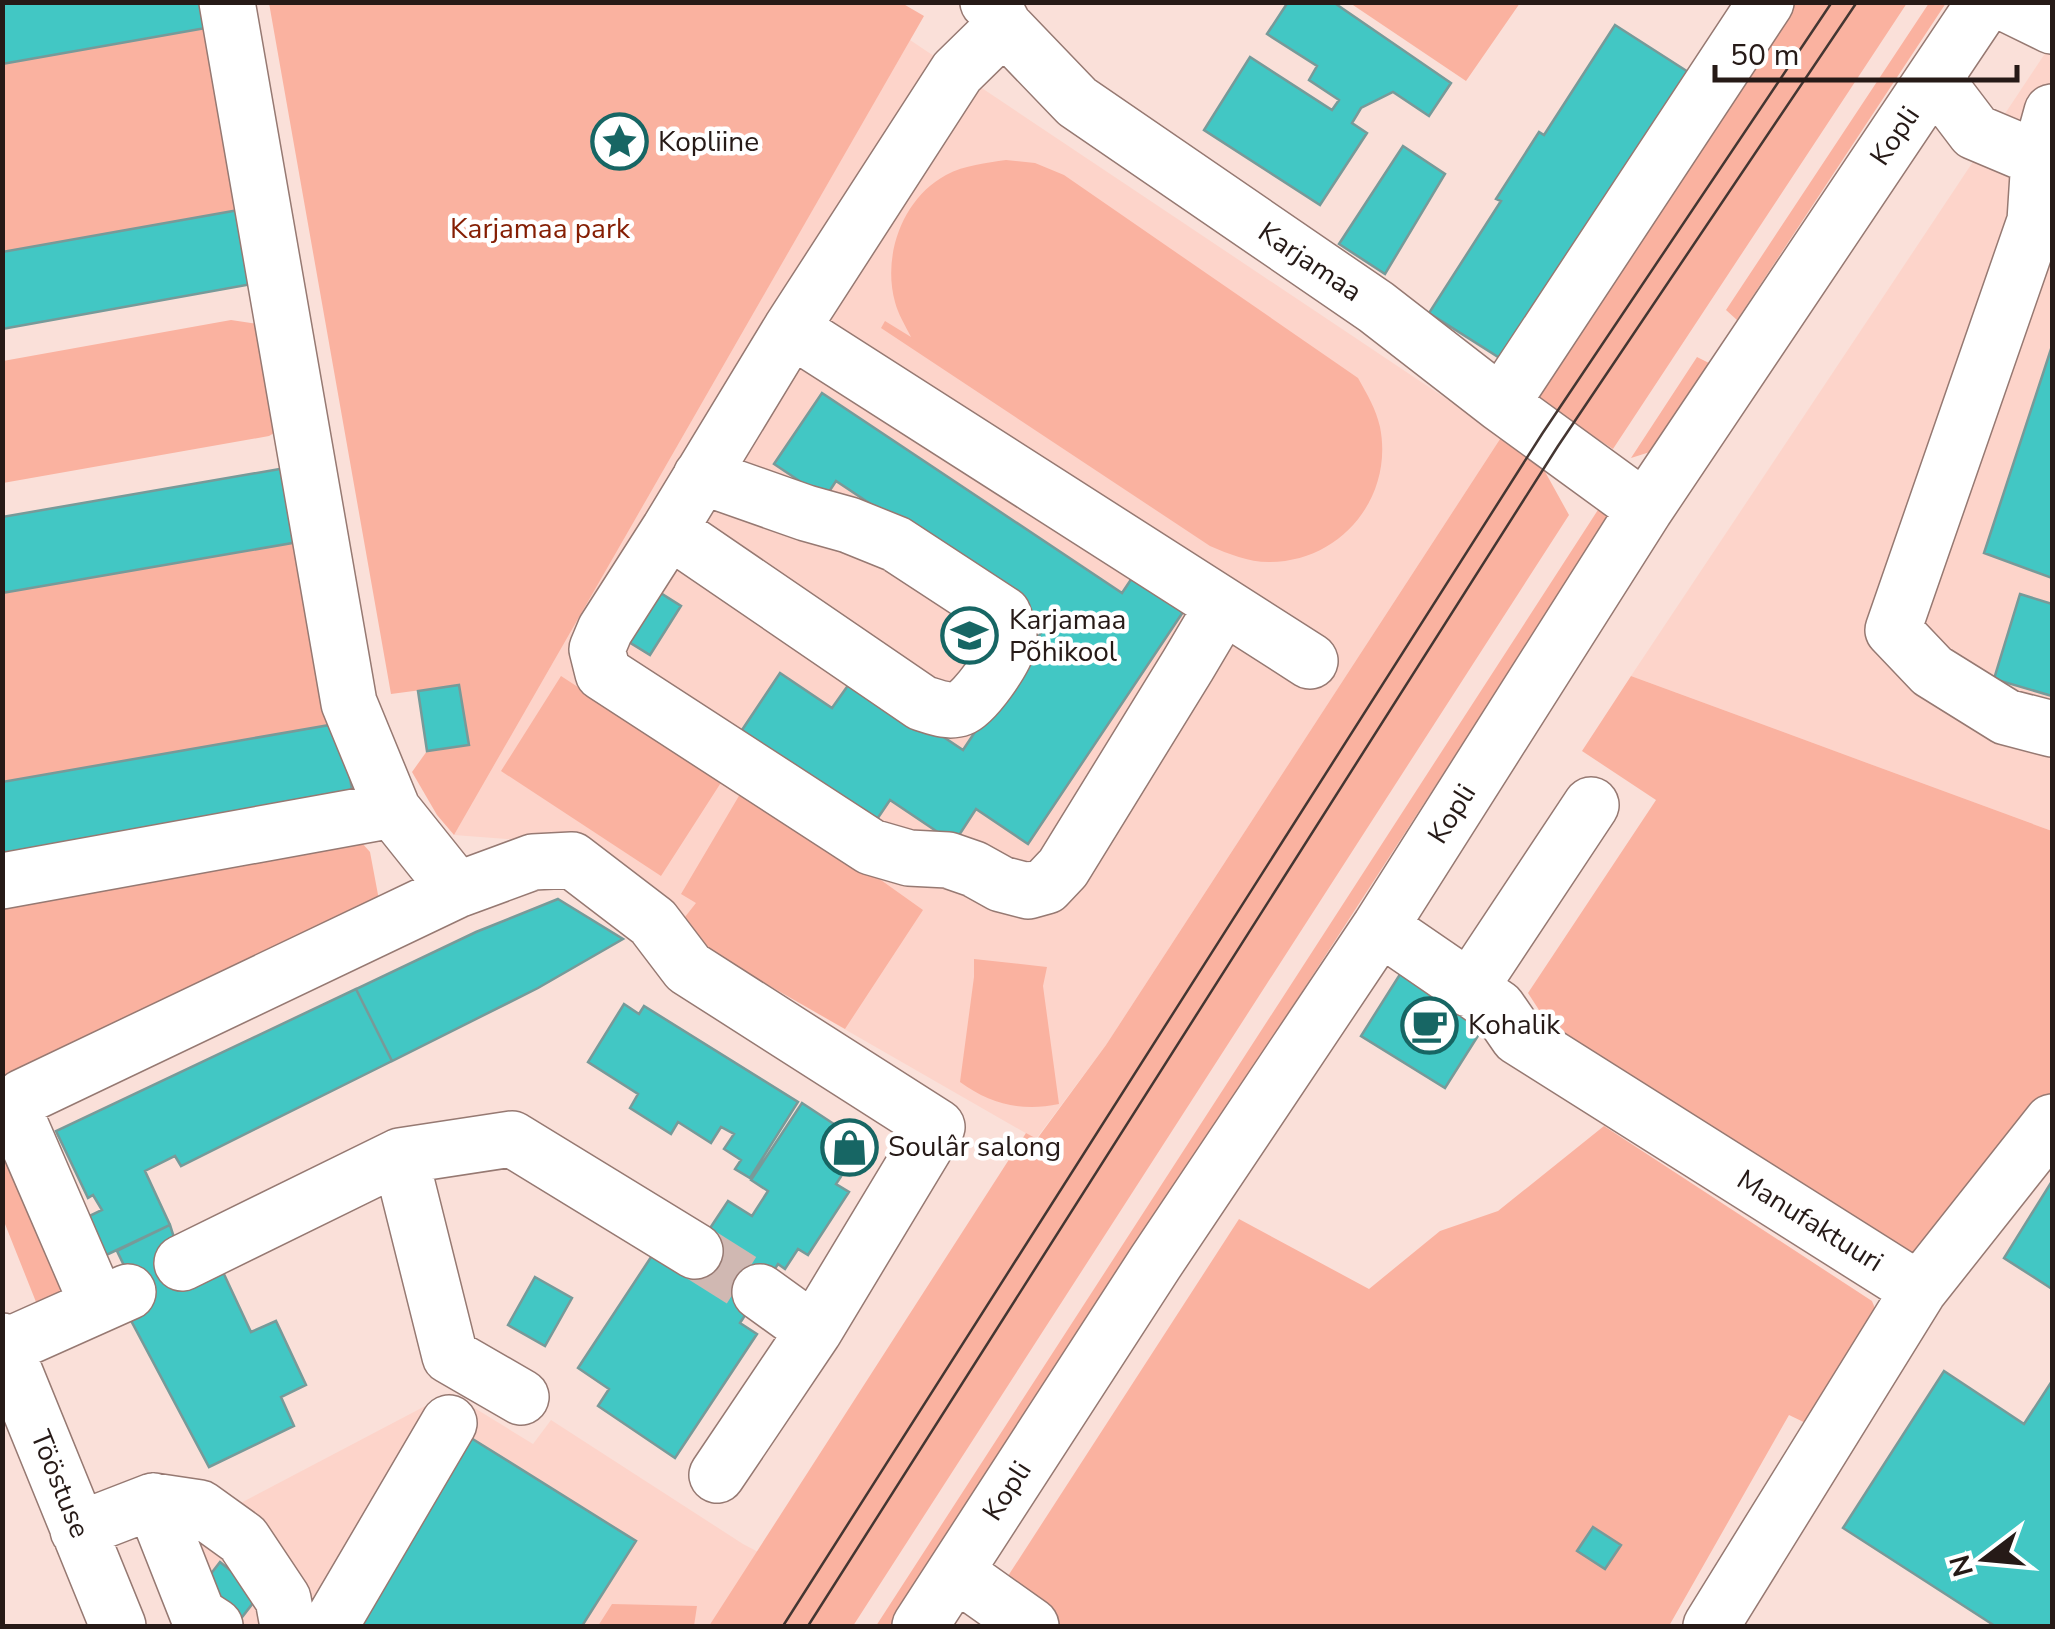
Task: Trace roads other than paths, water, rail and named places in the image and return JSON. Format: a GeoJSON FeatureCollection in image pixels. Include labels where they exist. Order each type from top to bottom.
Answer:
{"type":"FeatureCollection","features":[{"type":"Feature","properties":{"kind":"street"},"geometry":{"type":"LineString","coordinates":[[227,2],[349,703],[394,810],[457,890]]}},
{"type":"Feature","properties":{"kind":"street"},"geometry":{"type":"LineString","coordinates":[[1501,404],[1766,2]]}},
{"type":"Feature","properties":{"kind":"street","name":"Kopli"},"geometry":{"type":"LineString","coordinates":[[920,1626],[1155,1263],[1380,928],[1646,509],[1985,2]]}},
{"type":"Feature","properties":{"kind":"street"},"geometry":{"type":"LineString","coordinates":[[2003,2],[2052,26]]}},
{"type":"Feature","properties":{"kind":"street"},"geometry":{"type":"LineString","coordinates":[[995,9],[604,630],[597,649],[603,673],[871,846],[909,858],[948,860],[1001,884],[1028,891],[1046,886],[1062,868],[1222,606]]}},
{"type":"Feature","properties":{"kind":"street","name":"Karjamaa"},"geometry":{"type":"LineString","coordinates":[[995,9],[1078,102],[1376,307],[1646,509]]}},
{"type":"Feature","properties":{"kind":"street"},"geometry":{"type":"LineString","coordinates":[[1934,78],[1975,132],[2046,135],[2044,224],[1893,630],[1932,671],[2006,716],[2052,730]]}},
{"type":"Feature","properties":{"kind":"street"},"geometry":{"type":"LineString","coordinates":[[790,329],[1310,661]]}},
{"type":"Feature","properties":{"kind":"street"},"geometry":{"type":"LineString","coordinates":[[669,530],[922,703],[944,710],[963,708],[979,692],[1008,648],[1010,632],[1002,614],[896,544],[701,476]]}},
{"type":"Feature","properties":{"kind":"street"},"geometry":{"type":"LineString","coordinates":[[1469,988],[1591,805]]}},
{"type":"Feature","properties":{"kind":"street"},"geometry":{"type":"LineString","coordinates":[[2,881],[394,810]]}},
{"type":"Feature","properties":{"kind":"street"},"geometry":{"type":"LineString","coordinates":[[4,1344],[113,1299],[15,1114],[23,1097],[457,890],[533,862],[572,860],[653,922],[688,968],[937,1127],[814,1331],[717,1475]]}},
{"type":"Feature","properties":{"kind":"street","name":"Manufaktuuri"},"geometry":{"type":"LineString","coordinates":[[1380,928],[1498,1008],[1518,1037],[1918,1290]]}},
{"type":"Feature","properties":{"kind":"street"},"geometry":{"type":"LineString","coordinates":[[1711,1626],[1918,1290],[2052,1122]]}},
{"type":"Feature","properties":{"kind":"street"},"geometry":{"type":"LineString","coordinates":[[182,1263],[400,1156],[512,1139],[695,1251]]}},
{"type":"Feature","properties":{"kind":"street"},"geometry":{"type":"LineString","coordinates":[[400,1156],[450,1356],[521,1397]]}},
{"type":"Feature","properties":{"kind":"street"},"geometry":{"type":"LineString","coordinates":[[760,1292],[814,1331]]}},
{"type":"Feature","properties":{"kind":"street","name":"Tööstuse"},"geometry":{"type":"LineString","coordinates":[[4,1344],[118,1626]]}},
{"type":"Feature","properties":{"kind":"street"},"geometry":{"type":"LineString","coordinates":[[330,1626],[449,1423]]}},
{"type":"Feature","properties":{"kind":"street"},"geometry":{"type":"LineString","coordinates":[[78,1530],[152,1502],[200,1508],[243,1539],[284,1600],[288,1626]]}},
{"type":"Feature","properties":{"kind":"street"},"geometry":{"type":"LineString","coordinates":[[152,1502],[198,1615],[215,1626]]}},
{"type":"Feature","properties":{"kind":"street"},"geometry":{"type":"LineString","coordinates":[[955,1572],[1031,1626]]}},
{"type":"Feature","properties":{"kind":"tunnel"},"geometry":{"type":"LineString","coordinates":[[695,1251],[760,1292]]}},
{"type":"Feature","properties":{"kind":"tram line"},"geometry":{"type":"LineString","coordinates":[[783,1626],[1542,434],[1832,2]]}},
{"type":"Feature","properties":{"kind":"tram line"},"geometry":{"type":"LineString","coordinates":[[808,1626],[1558,446],[1857,2]]}},
{"type":"Feature","properties":{"kind":"place","name":"Kopliine"},"geometry":{"type":"Point","coordinates":[619,142]}},
{"type":"Feature","properties":{"kind":"place","name":"Karjamaa Põhikool"},"geometry":{"type":"Point","coordinates":[970,636]}},
{"type":"Feature","properties":{"kind":"place","name":"Kohalik"},"geometry":{"type":"Point","coordinates":[1429,1025]}},
{"type":"Feature","properties":{"kind":"place","name":"Soulâr salong"},"geometry":{"type":"Point","coordinates":[849,1147]}},
{"type":"Feature","properties":{"kind":"park label","name":"Karjamaa park"},"geometry":{"type":"Point","coordinates":[540,229]}}]}
